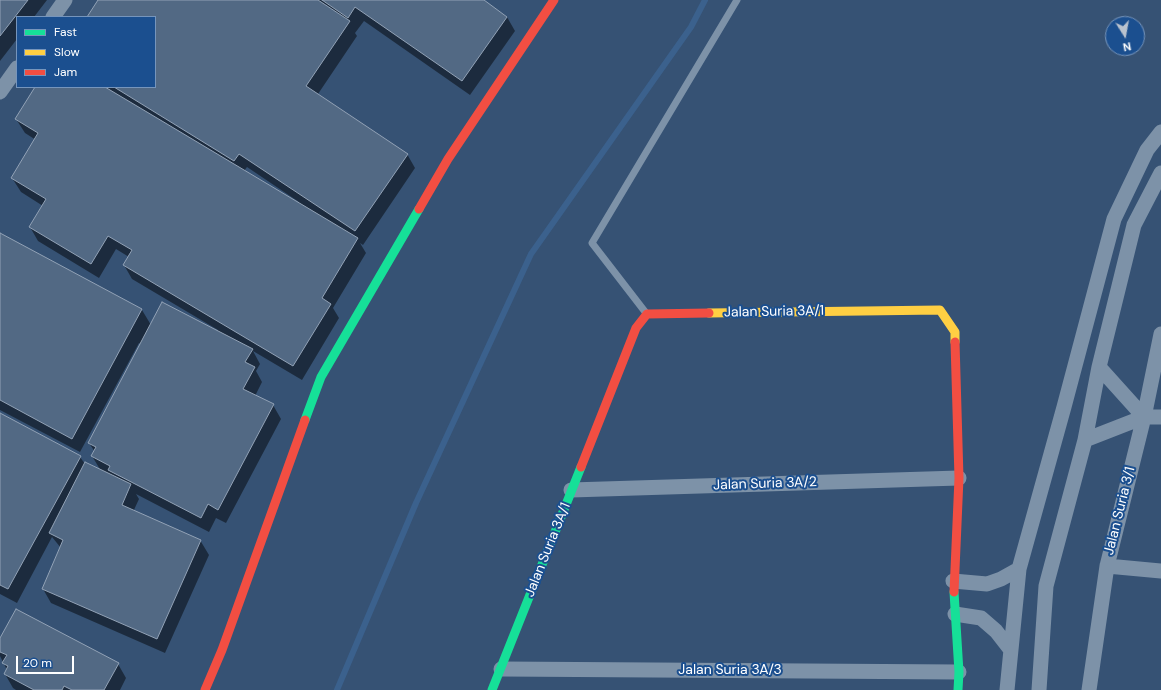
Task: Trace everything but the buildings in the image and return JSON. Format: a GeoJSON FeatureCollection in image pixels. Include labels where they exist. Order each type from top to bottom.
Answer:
{"type":"FeatureCollection","features":[{"type":"Feature","properties":{"kind":"street"},"geometry":{"type":"LineString","coordinates":[[54,16],[65,0]]}},
{"type":"Feature","properties":{"kind":"street"},"geometry":{"type":"LineString","coordinates":[[205,690],[222,650],[321,377],[448,159],[554,0]]}},
{"type":"Feature","properties":{"kind":"street"},"geometry":{"type":"LineString","coordinates":[[0,92],[16,69]]}},
{"type":"Feature","properties":{"kind":"street"},"geometry":{"type":"LineString","coordinates":[[1008,690],[1010,649],[1018,569],[1064,407],[1114,219],[1146,150],[1161,132]]}},
{"type":"Feature","properties":{"kind":"street"},"geometry":{"type":"LineString","coordinates":[[1039,690],[1046,586],[1085,440],[1099,367],[1134,225],[1161,173]]}},
{"type":"Feature","properties":{"kind":"street","name":"Jalan Suria 3A/1"},"geometry":{"type":"LineString","coordinates":[[492,690],[636,328],[647,314],[940,310],[955,332],[959,478],[953,581],[958,690]]}},
{"type":"Feature","properties":{"kind":"street","name":"Jalan Suria 3/1"},"geometry":{"type":"LineString","coordinates":[[1089,690],[1106,566],[1144,417],[1161,334]]}},
{"type":"Feature","properties":{"kind":"street"},"geometry":{"type":"LineString","coordinates":[[1099,367],[1144,417]]}},
{"type":"Feature","properties":{"kind":"street"},"geometry":{"type":"LineString","coordinates":[[1085,440],[1144,417],[1161,417]]}},
{"type":"Feature","properties":{"kind":"street","name":"Jalan Suria 3A/2"},"geometry":{"type":"LineString","coordinates":[[571,490],[959,478]]}},
{"type":"Feature","properties":{"kind":"street"},"geometry":{"type":"LineString","coordinates":[[1106,566],[1161,571]]}},
{"type":"Feature","properties":{"kind":"street"},"geometry":{"type":"LineString","coordinates":[[953,581],[986,584],[1002,579],[1018,569]]}},
{"type":"Feature","properties":{"kind":"street"},"geometry":{"type":"LineString","coordinates":[[955,614],[981,618],[996,632],[1010,649]]}},
{"type":"Feature","properties":{"kind":"street","name":"Jalan Suria 3A/3"},"geometry":{"type":"LineString","coordinates":[[501,668],[958,672]]}},
{"type":"Feature","properties":{"kind":"lane"},"geometry":{"type":"LineString","coordinates":[[647,314],[592,243],[737,0]]}},
{"type":"Feature","properties":{"kind":"waterway"},"geometry":{"type":"LineString","coordinates":[[337,690],[416,503],[531,254],[691,27],[705,0]]}},
{"type":"Feature","properties":{"kind":"traffic: fast"},"geometry":{"type":"LineString","coordinates":[[305,420],[321,377],[419,209]]}},
{"type":"Feature","properties":{"kind":"traffic: fast"},"geometry":{"type":"LineString","coordinates":[[492,690],[581,467]]}},
{"type":"Feature","properties":{"kind":"traffic: fast"},"geometry":{"type":"LineString","coordinates":[[954,592],[959,672],[958,690]]}},
{"type":"Feature","properties":{"kind":"traffic: slow"},"geometry":{"type":"LineString","coordinates":[[709,313],[940,310],[955,332],[955,342]]}},
{"type":"Feature","properties":{"kind":"traffic: jam"},"geometry":{"type":"LineString","coordinates":[[419,209],[448,159],[554,0]]}},
{"type":"Feature","properties":{"kind":"traffic: jam"},"geometry":{"type":"LineString","coordinates":[[581,467],[636,328],[647,314],[709,313]]}},
{"type":"Feature","properties":{"kind":"traffic: jam"},"geometry":{"type":"LineString","coordinates":[[954,592],[959,478],[955,342]]}},
{"type":"Feature","properties":{"kind":"traffic: jam"},"geometry":{"type":"LineString","coordinates":[[205,690],[222,650],[305,420]]}}]}
